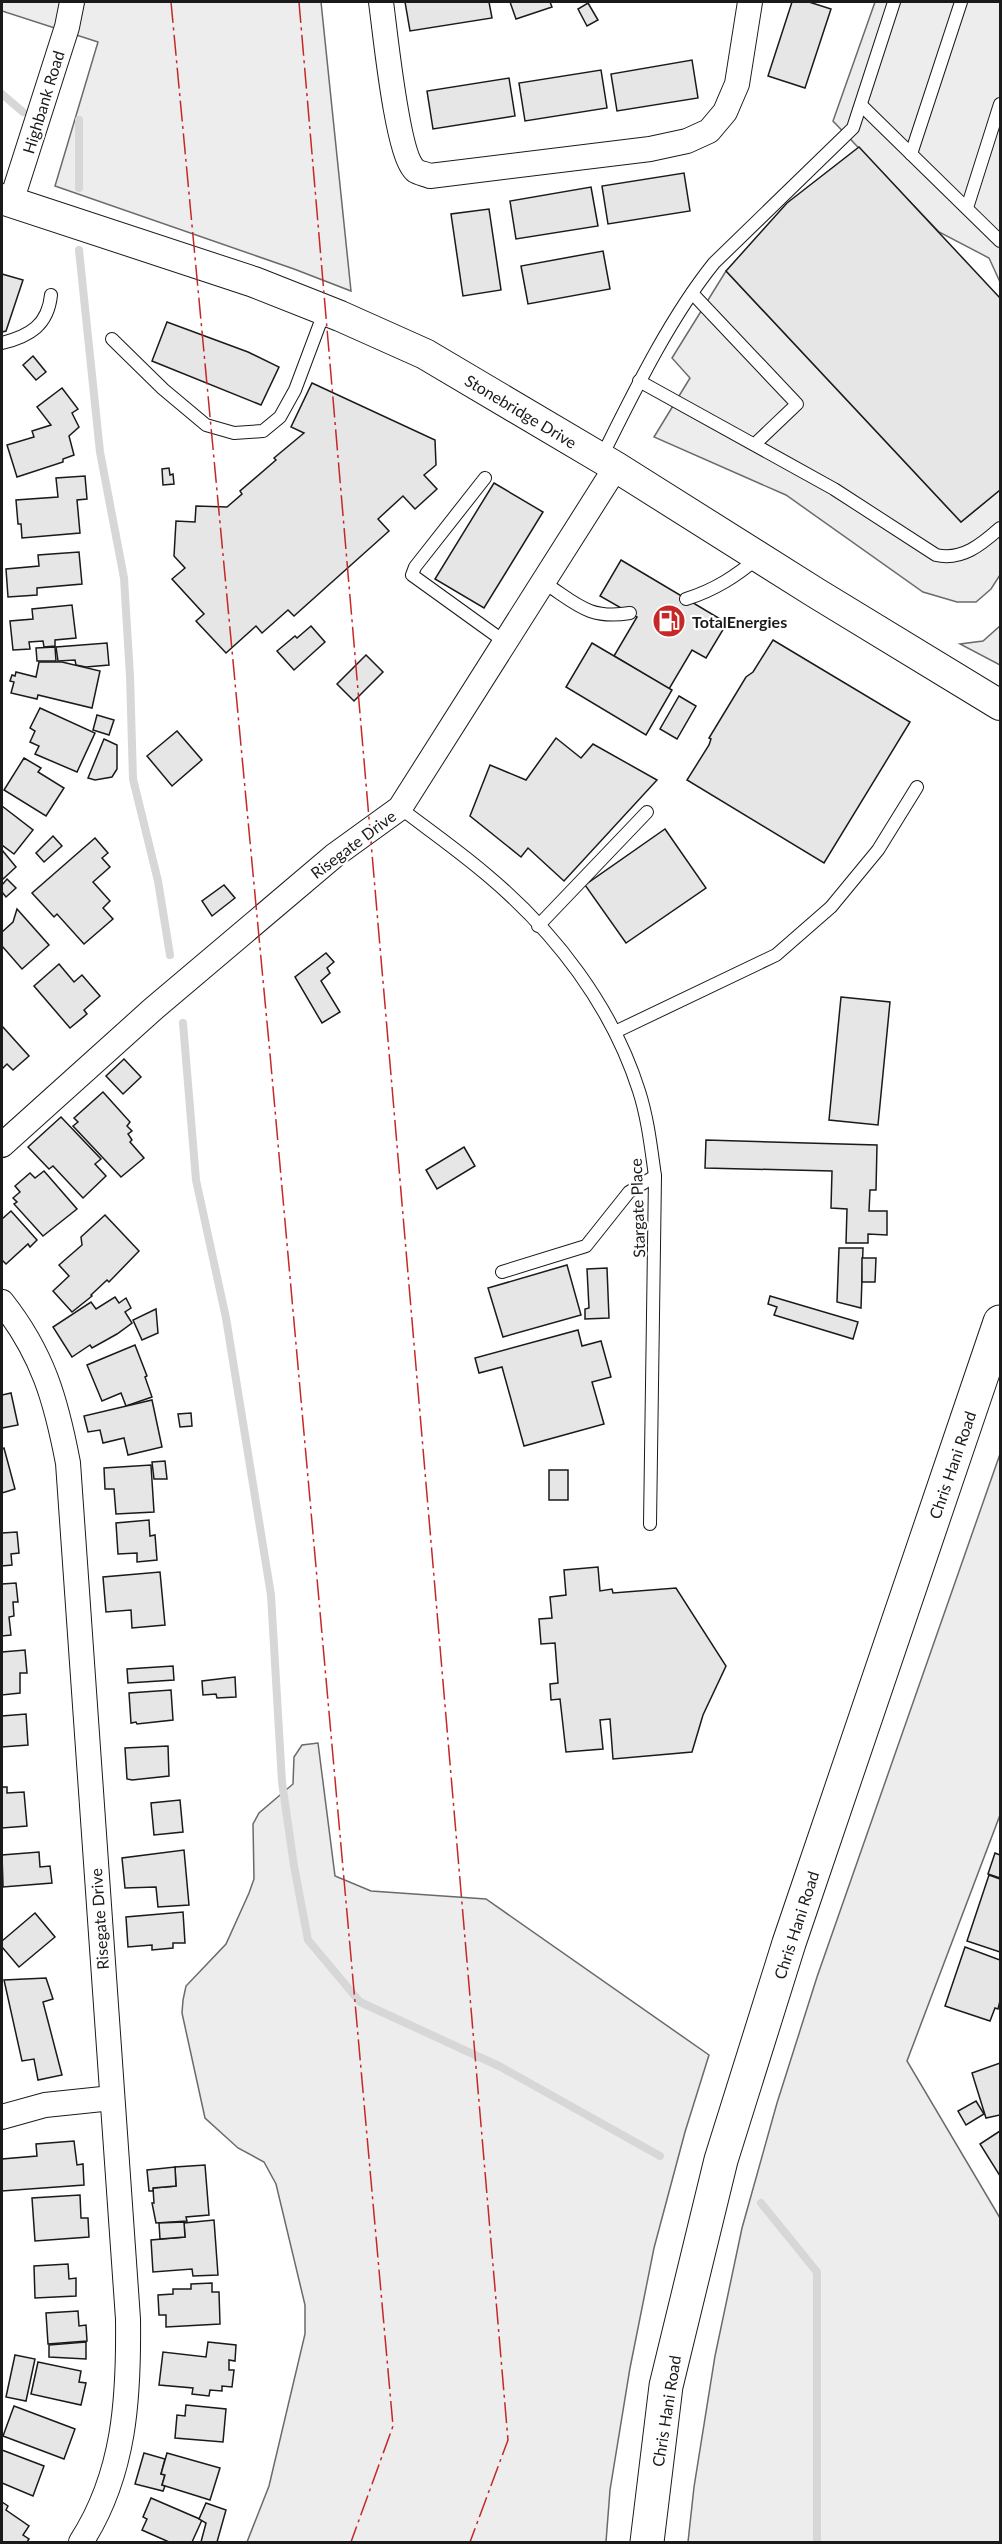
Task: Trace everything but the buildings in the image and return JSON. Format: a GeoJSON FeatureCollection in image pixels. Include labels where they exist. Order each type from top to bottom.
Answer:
{"type":"FeatureCollection","features":[{"type":"Feature","properties":{"kind":"main road","name":"Chris Hani Road"},"geometry":{"type":"LineString","coordinates":[[647,2542],[666,2386],[721,2160],[792,1932],[1000,1322]]}},
{"type":"Feature","properties":{"kind":"street","name":"Highbank Road"},"geometry":{"type":"LineString","coordinates":[[6,201],[67,27],[72,2]]}},
{"type":"Feature","properties":{"kind":"street"},"geometry":{"type":"LineString","coordinates":[[381,2],[401,135],[408,159],[416,171],[430,176],[650,148],[687,141],[709,131],[724,112],[736,84],[750,2]]}},
{"type":"Feature","properties":{"kind":"street","name":"Stonebridge Drive"},"geometry":{"type":"LineString","coordinates":[[6,201],[254,282],[425,354],[609,462],[1000,705]]}},
{"type":"Feature","properties":{"kind":"street","name":"Risegate Drive"},"geometry":{"type":"LineString","coordinates":[[2,1145],[152,1010],[335,855],[400,808],[543,582],[609,462]]}},
{"type":"Feature","properties":{"kind":"street","name":"Risegate Drive"},"geometry":{"type":"LineString","coordinates":[[2,1302],[38,1356],[58,1410],[68,1463],[128,2319],[128,2374],[124,2426],[110,2482],[81,2542]]}},
{"type":"Feature","properties":{"kind":"street"},"geometry":{"type":"LineString","coordinates":[[2,2117],[45,2106],[112,2098]]}},
{"type":"Feature","properties":{"kind":"lane"},"geometry":{"type":"LineString","coordinates":[[609,462],[639,381],[692,293],[714,262],[853,128],[894,2]]}},
{"type":"Feature","properties":{"kind":"lane"},"geometry":{"type":"LineString","coordinates":[[911,154],[961,2]]}},
{"type":"Feature","properties":{"kind":"lane"},"geometry":{"type":"LineString","coordinates":[[967,208],[1000,104]]}},
{"type":"Feature","properties":{"kind":"lane"},"geometry":{"type":"LineString","coordinates":[[861,105],[1000,241]]}},
{"type":"Feature","properties":{"kind":"lane"},"geometry":{"type":"LineString","coordinates":[[692,293],[797,404],[755,444]]}},
{"type":"Feature","properties":{"kind":"lane"},"geometry":{"type":"LineString","coordinates":[[2,343],[31,332],[44,321],[50,309],[51,295]]}},
{"type":"Feature","properties":{"kind":"lane"},"geometry":{"type":"LineString","coordinates":[[112,339],[163,389],[206,425],[234,433],[263,431],[280,417],[296,390],[325,310]]}},
{"type":"Feature","properties":{"kind":"lane"},"geometry":{"type":"LineString","coordinates":[[639,381],[834,489],[936,555],[948,558],[959,556],[983,542],[1000,528]]}},
{"type":"Feature","properties":{"kind":"lane"},"geometry":{"type":"LineString","coordinates":[[485,478],[415,567],[412,575],[505,642]]}},
{"type":"Feature","properties":{"kind":"lane"},"geometry":{"type":"LineString","coordinates":[[686,599],[713,590],[759,557]]}},
{"type":"Feature","properties":{"kind":"lane"},"geometry":{"type":"LineString","coordinates":[[543,582],[586,610],[602,616],[630,613]]}},
{"type":"Feature","properties":{"kind":"lane"},"geometry":{"type":"LineString","coordinates":[[615,1032],[776,955],[831,907],[878,850],[917,787]]}},
{"type":"Feature","properties":{"kind":"lane","name":"Stargate Place"},"geometry":{"type":"LineString","coordinates":[[400,808],[488,875],[555,942],[603,1007],[639,1092],[649,1133],[655,1176],[650,1524]]}},
{"type":"Feature","properties":{"kind":"lane"},"geometry":{"type":"LineString","coordinates":[[538,926],[647,812]]}},
{"type":"Feature","properties":{"kind":"lane"},"geometry":{"type":"LineString","coordinates":[[502,1272],[586,1246],[629,1192],[655,1176]]}},
{"type":"Feature","properties":{"kind":"shaded area"},"geometry":{"type":"Polygon","coordinates":[[[2,2],[321,2],[351,291],[55,186],[98,42],[2,11],[2,2]]]}},
{"type":"Feature","properties":{"kind":"shaded area"},"geometry":{"type":"Polygon","coordinates":[[[875,2],[1000,2],[1000,282],[989,258],[939,232],[833,121],[875,2]]]}},
{"type":"Feature","properties":{"kind":"shaded area"},"geometry":{"type":"Polygon","coordinates":[[[726,271],[961,522],[1000,490],[1000,575],[991,589],[976,602],[957,602],[923,592],[786,495],[654,437],[690,378],[672,358],[726,271]]]}},
{"type":"Feature","properties":{"kind":"shaded area"},"geometry":{"type":"Polygon","coordinates":[[[1000,626],[1000,665],[960,644],[983,641],[1000,626]]]}},
{"type":"Feature","properties":{"kind":"shaded area"},"geometry":{"type":"Polygon","coordinates":[[[1000,1454],[1000,1815],[907,2061],[1000,2218],[1000,2542],[688,2542],[694,2487],[715,2356],[742,2228],[777,2103],[817,1977],[1000,1454]]]}},
{"type":"Feature","properties":{"kind":"shaded area"},"geometry":{"type":"Polygon","coordinates":[[[318,1743],[335,1876],[371,1891],[486,1899],[709,2055],[685,2132],[654,2248],[630,2368],[610,2490],[606,2542],[247,2542],[269,2486],[305,2334],[305,2305],[276,2184],[264,2162],[238,2148],[205,2118],[182,2013],[183,2000],[186,1986],[226,1944],[249,1893],[254,1879],[253,1824],[259,1813],[293,1784],[294,1757],[302,1745],[318,1743]]]}},
{"type":"Feature","properties":{"kind":"waterway"},"geometry":{"type":"LineString","coordinates":[[2,94],[23,112]]}},
{"type":"Feature","properties":{"kind":"waterway"},"geometry":{"type":"LineString","coordinates":[[79,120],[79,188]]}},
{"type":"Feature","properties":{"kind":"waterway"},"geometry":{"type":"LineString","coordinates":[[79,250],[100,452],[124,578],[133,779],[158,881],[170,955]]}},
{"type":"Feature","properties":{"kind":"waterway"},"geometry":{"type":"LineString","coordinates":[[183,1023],[196,1180],[226,1318],[271,1595],[282,1782],[308,1940],[360,2002],[499,2066],[660,2156]]}},
{"type":"Feature","properties":{"kind":"waterway"},"geometry":{"type":"LineString","coordinates":[[761,2203],[817,2272],[817,2542]]}},
{"type":"Feature","properties":{"kind":"power"},"geometry":{"type":"LineString","coordinates":[[171,2],[270,1054],[393,2426],[351,2542]]}},
{"type":"Feature","properties":{"kind":"power"},"geometry":{"type":"LineString","coordinates":[[299,2],[508,2440],[470,2542]]}},
{"type":"Feature","properties":{"kind":"place","name":"TotalEnergies"},"geometry":{"type":"Point","coordinates":[669,621]}}]}
